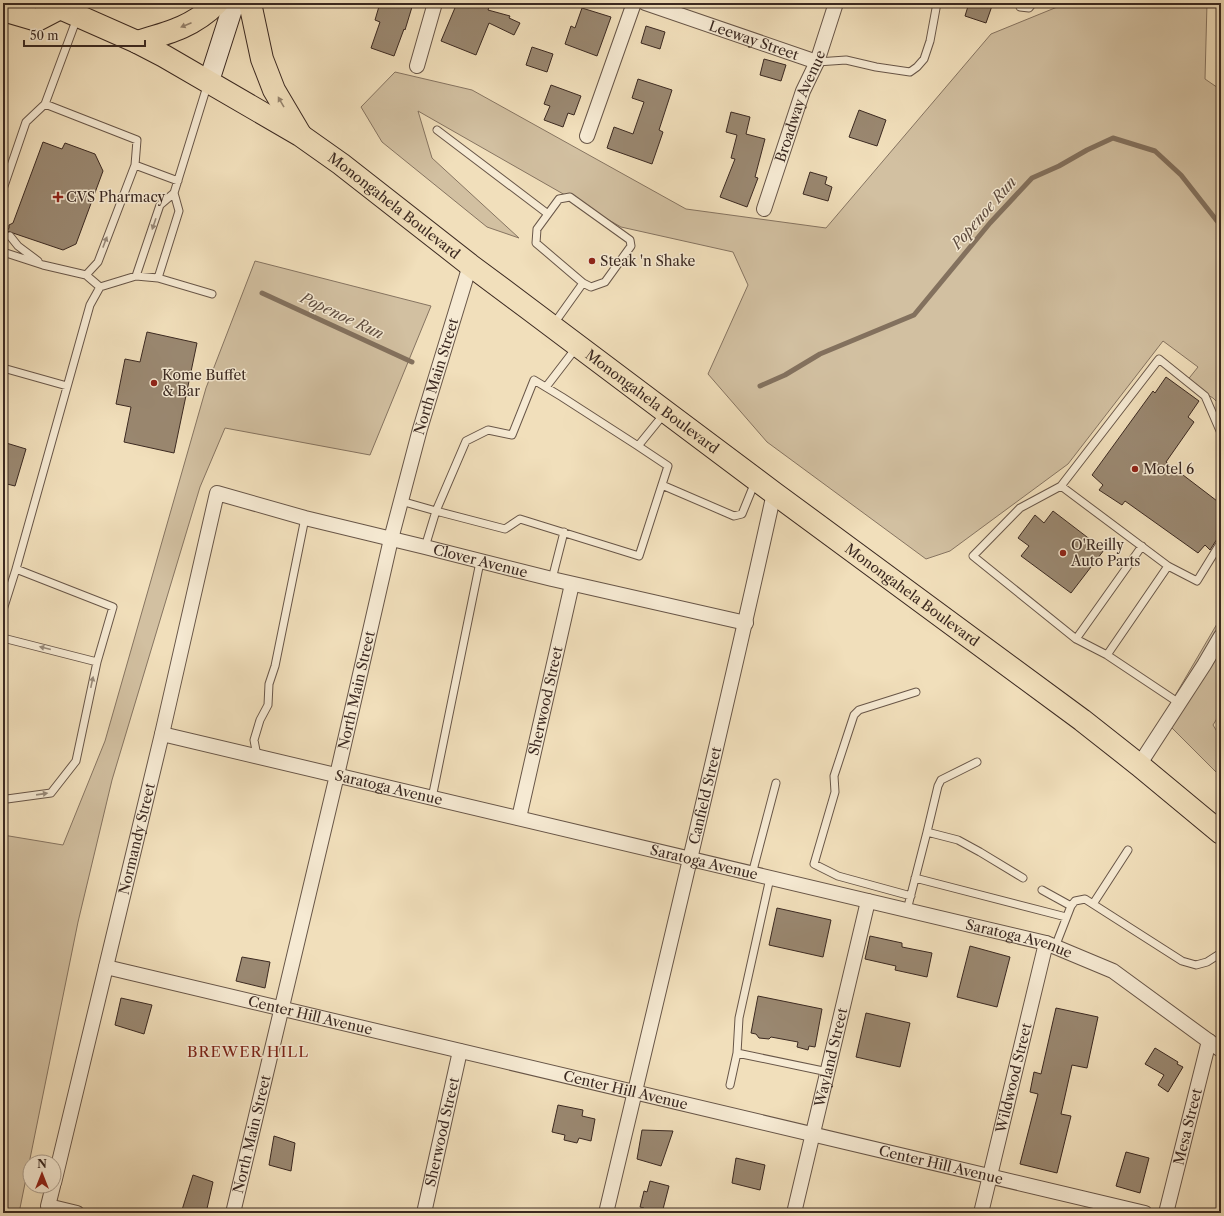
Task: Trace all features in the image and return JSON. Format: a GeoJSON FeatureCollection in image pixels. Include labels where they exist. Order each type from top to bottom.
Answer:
{"type":"FeatureCollection","features":[{"type":"Feature","properties":{"kind":"main road"},"geometry":{"type":"LineString","coordinates":[[137,42],[170,32],[194,22],[217,3]]}},
{"type":"Feature","properties":{"kind":"main road"},"geometry":{"type":"LineString","coordinates":[[250,3],[262,59],[274,90],[300,135]]}},
{"type":"Feature","properties":{"kind":"main road"},"geometry":{"type":"LineString","coordinates":[[3,10],[37,20],[64,9]]}},
{"type":"Feature","properties":{"kind":"main road","name":"Monongahela Boulevard"},"geometry":{"type":"LineString","coordinates":[[64,9],[137,42],[209,81],[300,135],[341,164],[470,265],[577,346],[1082,720],[1139,764],[1221,833]]}},
{"type":"Feature","properties":{"kind":"street"},"geometry":{"type":"LineString","coordinates":[[209,81],[234,3]]}},
{"type":"Feature","properties":{"kind":"street"},"geometry":{"type":"LineString","coordinates":[[417,66],[436,3]]}},
{"type":"Feature","properties":{"kind":"street"},"geometry":{"type":"LineString","coordinates":[[587,136],[634,3]]}},
{"type":"Feature","properties":{"kind":"street","name":"Leeway Street"},"geometry":{"type":"LineString","coordinates":[[645,3],[817,62]]}},
{"type":"Feature","properties":{"kind":"street","name":"Broadway Avenue"},"geometry":{"type":"LineString","coordinates":[[764,209],[803,91],[817,62],[836,3]]}},
{"type":"Feature","properties":{"kind":"street","name":"North Main Street"},"geometry":{"type":"LineString","coordinates":[[233,1213],[337,775],[391,539],[420,429],[470,265]]}},
{"type":"Feature","properties":{"kind":"street","name":"Clover Avenue"},"geometry":{"type":"LineString","coordinates":[[217,493],[305,518],[426,547],[552,580],[746,623]]}},
{"type":"Feature","properties":{"kind":"street","name":"Normandy Street"},"geometry":{"type":"LineString","coordinates":[[61,1154],[162,734],[217,493]]}},
{"type":"Feature","properties":{"kind":"street","name":"Canfield Street"},"geometry":{"type":"LineString","coordinates":[[606,1213],[691,859],[746,623],[774,493]]}},
{"type":"Feature","properties":{"kind":"street","name":"Sherwood Street"},"geometry":{"type":"LineString","coordinates":[[519,818],[572,584]]}},
{"type":"Feature","properties":{"kind":"street"},"geometry":{"type":"LineString","coordinates":[[1139,764],[1221,636]]}},
{"type":"Feature","properties":{"kind":"street","name":"Saratoga Avenue"},"geometry":{"type":"LineString","coordinates":[[162,734],[1050,945],[1113,971],[1221,1050]]}},
{"type":"Feature","properties":{"kind":"street","name":"Wayland Street"},"geometry":{"type":"LineString","coordinates":[[794,1213],[868,901]]}},
{"type":"Feature","properties":{"kind":"street","name":"Wildwood Street"},"geometry":{"type":"LineString","coordinates":[[981,1213],[1050,945]]}},
{"type":"Feature","properties":{"kind":"street","name":"Center Hill Avenue"},"geometry":{"type":"LineString","coordinates":[[106,967],[1144,1213]]}},
{"type":"Feature","properties":{"kind":"street","name":"Mesa Street"},"geometry":{"type":"LineString","coordinates":[[1166,1213],[1209,1041]]}},
{"type":"Feature","properties":{"kind":"street","name":"Sherwood Street"},"geometry":{"type":"LineString","coordinates":[[424,1213],[460,1052]]}},
{"type":"Feature","properties":{"kind":"street"},"geometry":{"type":"LineString","coordinates":[[51,1194],[48,1206],[77,1213]]}},
{"type":"Feature","properties":{"kind":"lane"},"geometry":{"type":"LineString","coordinates":[[817,62],[846,60],[876,67],[910,72],[924,59],[930,41],[937,3]]}},
{"type":"Feature","properties":{"kind":"lane"},"geometry":{"type":"LineString","coordinates":[[1020,7],[1029,8],[1033,3]]}},
{"type":"Feature","properties":{"kind":"lane"},"geometry":{"type":"LineString","coordinates":[[3,189],[26,122],[45,104],[64,9]]}},
{"type":"Feature","properties":{"kind":"lane"},"geometry":{"type":"LineString","coordinates":[[136,276],[160,205],[174,193],[209,81]]}},
{"type":"Feature","properties":{"kind":"lane"},"geometry":{"type":"LineString","coordinates":[[45,104],[137,140],[135,165],[98,262],[86,275]]}},
{"type":"Feature","properties":{"kind":"lane"},"geometry":{"type":"LineString","coordinates":[[437,130],[548,214]]}},
{"type":"Feature","properties":{"kind":"lane"},"geometry":{"type":"LineString","coordinates":[[135,165],[178,181]]}},
{"type":"Feature","properties":{"kind":"lane"},"geometry":{"type":"LineString","coordinates":[[158,278],[179,211],[174,193]]}},
{"type":"Feature","properties":{"kind":"lane"},"geometry":{"type":"LineString","coordinates":[[570,197],[630,240],[631,246],[605,282],[591,287],[583,283],[536,244],[537,229],[559,199],[570,197]]}},
{"type":"Feature","properties":{"kind":"lane"},"geometry":{"type":"LineString","coordinates":[[10,236],[18,246],[43,265]]}},
{"type":"Feature","properties":{"kind":"lane"},"geometry":{"type":"LineString","coordinates":[[3,252],[43,265],[86,275],[100,287]]}},
{"type":"Feature","properties":{"kind":"lane"},"geometry":{"type":"LineString","coordinates":[[3,610],[16,569],[90,305],[100,287],[136,276],[158,278],[212,294]]}},
{"type":"Feature","properties":{"kind":"lane"},"geometry":{"type":"LineString","coordinates":[[552,326],[583,283]]}},
{"type":"Feature","properties":{"kind":"lane"},"geometry":{"type":"LineString","coordinates":[[546,387],[577,346]]}},
{"type":"Feature","properties":{"kind":"lane"},"geometry":{"type":"LineString","coordinates":[[1179,703],[1107,655],[1076,639],[973,556],[1020,508],[1062,486],[1159,359],[1205,396],[1221,433]]}},
{"type":"Feature","properties":{"kind":"lane"},"geometry":{"type":"LineString","coordinates":[[3,368],[67,386]]}},
{"type":"Feature","properties":{"kind":"lane"},"geometry":{"type":"LineString","coordinates":[[401,501],[436,511],[505,528],[520,519],[639,556],[668,466],[534,380],[512,435],[488,430],[466,441],[436,511],[426,547]]}},
{"type":"Feature","properties":{"kind":"lane"},"geometry":{"type":"LineString","coordinates":[[638,446],[666,412]]}},
{"type":"Feature","properties":{"kind":"lane"},"geometry":{"type":"LineString","coordinates":[[662,485],[734,516],[742,514],[756,480]]}},
{"type":"Feature","properties":{"kind":"lane"},"geometry":{"type":"LineString","coordinates":[[1062,486],[1168,566],[1197,581],[1221,542]]}},
{"type":"Feature","properties":{"kind":"lane"},"geometry":{"type":"LineString","coordinates":[[256,756],[254,740],[260,720],[268,705],[269,684],[275,666],[305,518]]}},
{"type":"Feature","properties":{"kind":"lane"},"geometry":{"type":"LineString","coordinates":[[552,580],[564,532]]}},
{"type":"Feature","properties":{"kind":"lane"},"geometry":{"type":"LineString","coordinates":[[1076,639],[1142,546]]}},
{"type":"Feature","properties":{"kind":"lane"},"geometry":{"type":"LineString","coordinates":[[432,798],[480,562]]}},
{"type":"Feature","properties":{"kind":"lane"},"geometry":{"type":"LineString","coordinates":[[1107,655],[1168,566]]}},
{"type":"Feature","properties":{"kind":"lane"},"geometry":{"type":"LineString","coordinates":[[3,798],[7,799],[51,793],[76,760],[97,662],[113,607],[16,569]]}},
{"type":"Feature","properties":{"kind":"lane"},"geometry":{"type":"LineString","coordinates":[[3,638],[97,662]]}},
{"type":"Feature","properties":{"kind":"lane"},"geometry":{"type":"LineString","coordinates":[[911,896],[838,876],[814,864],[835,792],[834,776],[854,715],[858,710],[916,692]]}},
{"type":"Feature","properties":{"kind":"lane"},"geometry":{"type":"LineString","coordinates":[[907,910],[938,786],[941,780],[977,762]]}},
{"type":"Feature","properties":{"kind":"lane"},"geometry":{"type":"LineString","coordinates":[[752,874],[776,783]]}},
{"type":"Feature","properties":{"kind":"lane"},"geometry":{"type":"LineString","coordinates":[[927,832],[958,840],[1023,878]]}},
{"type":"Feature","properties":{"kind":"lane"},"geometry":{"type":"LineString","coordinates":[[1093,904],[1128,850]]}},
{"type":"Feature","properties":{"kind":"lane"},"geometry":{"type":"LineString","coordinates":[[730,1085],[738,1053],[739,1018],[770,878]]}},
{"type":"Feature","properties":{"kind":"lane"},"geometry":{"type":"LineString","coordinates":[[915,878],[1066,917]]}},
{"type":"Feature","properties":{"kind":"lane"},"geometry":{"type":"LineString","coordinates":[[1042,890],[1071,906]]}},
{"type":"Feature","properties":{"kind":"lane"},"geometry":{"type":"LineString","coordinates":[[1050,945],[1071,906],[1075,901],[1085,899],[1182,961],[1196,965],[1207,962],[1221,953]]}},
{"type":"Feature","properties":{"kind":"lane"},"geometry":{"type":"LineString","coordinates":[[738,1053],[828,1072]]}},
{"type":"Feature","properties":{"kind":"shaded area"},"geometry":{"type":"Polygon","coordinates":[[[1067,3],[1207,3],[1205,79],[1221,90],[1221,406],[1213,398],[1186,382],[1198,367],[1163,341],[1068,464],[950,551],[926,559],[767,442],[708,374],[748,285],[733,252],[621,227],[418,111],[432,158],[519,238],[487,227],[382,142],[361,107],[395,72],[472,90],[686,209],[826,228],[991,34],[1067,3]]]}},
{"type":"Feature","properties":{"kind":"shaded area"},"geometry":{"type":"Polygon","coordinates":[[[255,261],[431,306],[370,455],[225,428],[200,487],[112,780],[78,922],[31,1154],[22,1154],[23,1194],[19,1213],[3,1213],[3,835],[63,845],[105,741],[206,388],[255,261]]]}},
{"type":"Feature","properties":{"kind":"shaded area"},"geometry":{"type":"Polygon","coordinates":[[[1221,617],[1221,712],[1213,725],[1221,738],[1221,777],[1162,718],[1221,617]]]}},
{"type":"Feature","properties":{"kind":"building"},"geometry":{"type":"Polygon","coordinates":[[[380,3],[401,3],[412,7],[405,30],[404,29],[394,56],[371,48],[380,22],[375,20],[380,3]]]}},
{"type":"Feature","properties":{"kind":"building"},"geometry":{"type":"Polygon","coordinates":[[[457,3],[479,3],[489,7],[488,10],[510,16],[509,18],[520,23],[514,35],[489,23],[476,55],[441,41],[457,3]]]}},
{"type":"Feature","properties":{"kind":"building"},"geometry":{"type":"Polygon","coordinates":[[[969,3],[993,3],[986,23],[965,16],[969,3]]]}},
{"type":"Feature","properties":{"kind":"building"},"geometry":{"type":"Polygon","coordinates":[[[582,8],[611,17],[597,56],[565,44],[571,26],[575,28],[582,8]]]}},
{"type":"Feature","properties":{"kind":"building"},"geometry":{"type":"Polygon","coordinates":[[[646,26],[665,32],[660,49],[641,43],[646,26]]]}},
{"type":"Feature","properties":{"kind":"building"},"geometry":{"type":"Polygon","coordinates":[[[532,47],[553,54],[547,72],[526,65],[532,47]]]}},
{"type":"Feature","properties":{"kind":"building"},"geometry":{"type":"Polygon","coordinates":[[[764,59],[786,65],[781,81],[760,75],[764,59]]]}},
{"type":"Feature","properties":{"kind":"building"},"geometry":{"type":"Polygon","coordinates":[[[638,79],[672,90],[659,130],[663,132],[652,164],[607,148],[614,127],[633,134],[644,102],[632,98],[638,79]]]}},
{"type":"Feature","properties":{"kind":"building"},"geometry":{"type":"Polygon","coordinates":[[[551,85],[581,96],[574,115],[568,113],[563,127],[544,120],[550,106],[544,104],[551,85]]]}},
{"type":"Feature","properties":{"kind":"building"},"geometry":{"type":"Polygon","coordinates":[[[859,110],[886,120],[877,146],[849,137],[859,110]]]}},
{"type":"Feature","properties":{"kind":"building"},"geometry":{"type":"Polygon","coordinates":[[[731,112],[750,117],[746,134],[765,139],[755,177],[758,178],[747,207],[720,197],[735,159],[731,158],[737,135],[726,132],[731,112]]]}},
{"type":"Feature","properties":{"kind":"building","name":"CVS Pharmacy"},"geometry":{"type":"Polygon","coordinates":[[[43,142],[62,149],[65,143],[95,154],[103,171],[76,244],[63,250],[7,231],[9,225],[13,223],[43,142]]]}},
{"type":"Feature","properties":{"kind":"building"},"geometry":{"type":"Polygon","coordinates":[[[810,172],[827,177],[825,184],[832,187],[828,201],[803,194],[810,172]]]}},
{"type":"Feature","properties":{"kind":"building","name":"Kome Buffet & Bar"},"geometry":{"type":"Polygon","coordinates":[[[147,332],[197,343],[174,453],[124,442],[131,407],[116,404],[125,359],[140,362],[147,332]]]}},
{"type":"Feature","properties":{"kind":"building","name":"Motel 6"},"geometry":{"type":"Polygon","coordinates":[[[1166,377],[1199,401],[1188,417],[1194,422],[1166,462],[1221,504],[1221,535],[1210,550],[1205,545],[1198,553],[1125,501],[1122,505],[1099,490],[1103,485],[1092,475],[1153,391],[1155,393],[1166,377]]]}},
{"type":"Feature","properties":{"kind":"building"},"geometry":{"type":"Polygon","coordinates":[[[3,442],[26,449],[15,486],[3,483],[3,442]]]}},
{"type":"Feature","properties":{"kind":"building","name":"O'Reilly Auto Parts"},"geometry":{"type":"Polygon","coordinates":[[[1053,511],[1104,550],[1071,593],[1021,556],[1029,546],[1018,538],[1035,515],[1044,523],[1053,511]]]}},
{"type":"Feature","properties":{"kind":"building"},"geometry":{"type":"Polygon","coordinates":[[[777,908],[831,920],[823,957],[769,945],[777,908]]]}},
{"type":"Feature","properties":{"kind":"building"},"geometry":{"type":"Polygon","coordinates":[[[870,936],[902,943],[902,947],[932,953],[927,977],[895,970],[896,966],[865,959],[870,936]]]}},
{"type":"Feature","properties":{"kind":"building"},"geometry":{"type":"Polygon","coordinates":[[[970,946],[1010,957],[997,1007],[957,997],[970,946]]]}},
{"type":"Feature","properties":{"kind":"building"},"geometry":{"type":"Polygon","coordinates":[[[242,957],[270,962],[265,988],[236,981],[242,957]]]}},
{"type":"Feature","properties":{"kind":"building"},"geometry":{"type":"Polygon","coordinates":[[[758,996],[822,1009],[815,1047],[809,1046],[808,1050],[797,1047],[798,1042],[771,1037],[769,1039],[759,1038],[756,1034],[751,1033],[758,996]]]}},
{"type":"Feature","properties":{"kind":"building"},"geometry":{"type":"Polygon","coordinates":[[[121,998],[152,1005],[144,1034],[115,1025],[121,998]]]}},
{"type":"Feature","properties":{"kind":"building"},"geometry":{"type":"Polygon","coordinates":[[[1056,1008],[1098,1017],[1087,1068],[1072,1065],[1061,1114],[1071,1116],[1057,1173],[1020,1164],[1038,1094],[1030,1092],[1034,1072],[1041,1074],[1056,1008]]]}},
{"type":"Feature","properties":{"kind":"building"},"geometry":{"type":"Polygon","coordinates":[[[866,1013],[910,1023],[900,1067],[856,1057],[866,1013]]]}},
{"type":"Feature","properties":{"kind":"building"},"geometry":{"type":"Polygon","coordinates":[[[1155,1048],[1178,1062],[1177,1064],[1183,1067],[1168,1092],[1158,1085],[1164,1075],[1145,1064],[1155,1048]]]}},
{"type":"Feature","properties":{"kind":"building"},"geometry":{"type":"Polygon","coordinates":[[[558,1105],[583,1110],[582,1116],[595,1119],[591,1141],[579,1138],[577,1143],[564,1140],[565,1135],[552,1132],[558,1105]]]}},
{"type":"Feature","properties":{"kind":"building"},"geometry":{"type":"Polygon","coordinates":[[[642,1130],[673,1131],[661,1166],[637,1159],[642,1130]]]}},
{"type":"Feature","properties":{"kind":"building"},"geometry":{"type":"Polygon","coordinates":[[[274,1136],[295,1143],[291,1171],[269,1165],[274,1136]]]}},
{"type":"Feature","properties":{"kind":"building"},"geometry":{"type":"Polygon","coordinates":[[[1126,1152],[1149,1158],[1140,1193],[1116,1186],[1126,1152]]]}},
{"type":"Feature","properties":{"kind":"building"},"geometry":{"type":"Polygon","coordinates":[[[736,1158],[765,1165],[760,1190],[732,1183],[736,1158]]]}},
{"type":"Feature","properties":{"kind":"building"},"geometry":{"type":"Polygon","coordinates":[[[193,1175],[213,1182],[206,1213],[181,1213],[193,1175]]]}},
{"type":"Feature","properties":{"kind":"building"},"geometry":{"type":"Polygon","coordinates":[[[650,1181],[669,1186],[662,1213],[642,1213],[644,1208],[640,1207],[644,1191],[647,1192],[650,1181]]]}},
{"type":"Feature","properties":{"kind":"waterway","name":"Popenoe Run"},"geometry":{"type":"LineString","coordinates":[[760,386],[785,375],[820,354],[914,315],[990,223],[1032,178],[1113,138],[1155,151],[1181,175],[1221,226]]}},
{"type":"Feature","properties":{"kind":"waterway","name":"Popenoe Run"},"geometry":{"type":"LineString","coordinates":[[262,293],[412,362]]}},
{"type":"Feature","properties":{"kind":"place","name":"CVS Pharmacy"},"geometry":{"type":"Point","coordinates":[58,197]}},
{"type":"Feature","properties":{"kind":"place","name":"Steak 'n Shake"},"geometry":{"type":"Point","coordinates":[592,261]}},
{"type":"Feature","properties":{"kind":"place","name":"Kome Buffet & Bar"},"geometry":{"type":"Point","coordinates":[154,383]}},
{"type":"Feature","properties":{"kind":"place","name":"Motel 6"},"geometry":{"type":"Point","coordinates":[1135,469]}},
{"type":"Feature","properties":{"kind":"place","name":"O'Reilly Auto Parts"},"geometry":{"type":"Point","coordinates":[1063,553]}},
{"type":"Feature","properties":{"kind":"district","name":"BREWER HILL"},"geometry":{"type":"Point","coordinates":[248,1052]}}]}
